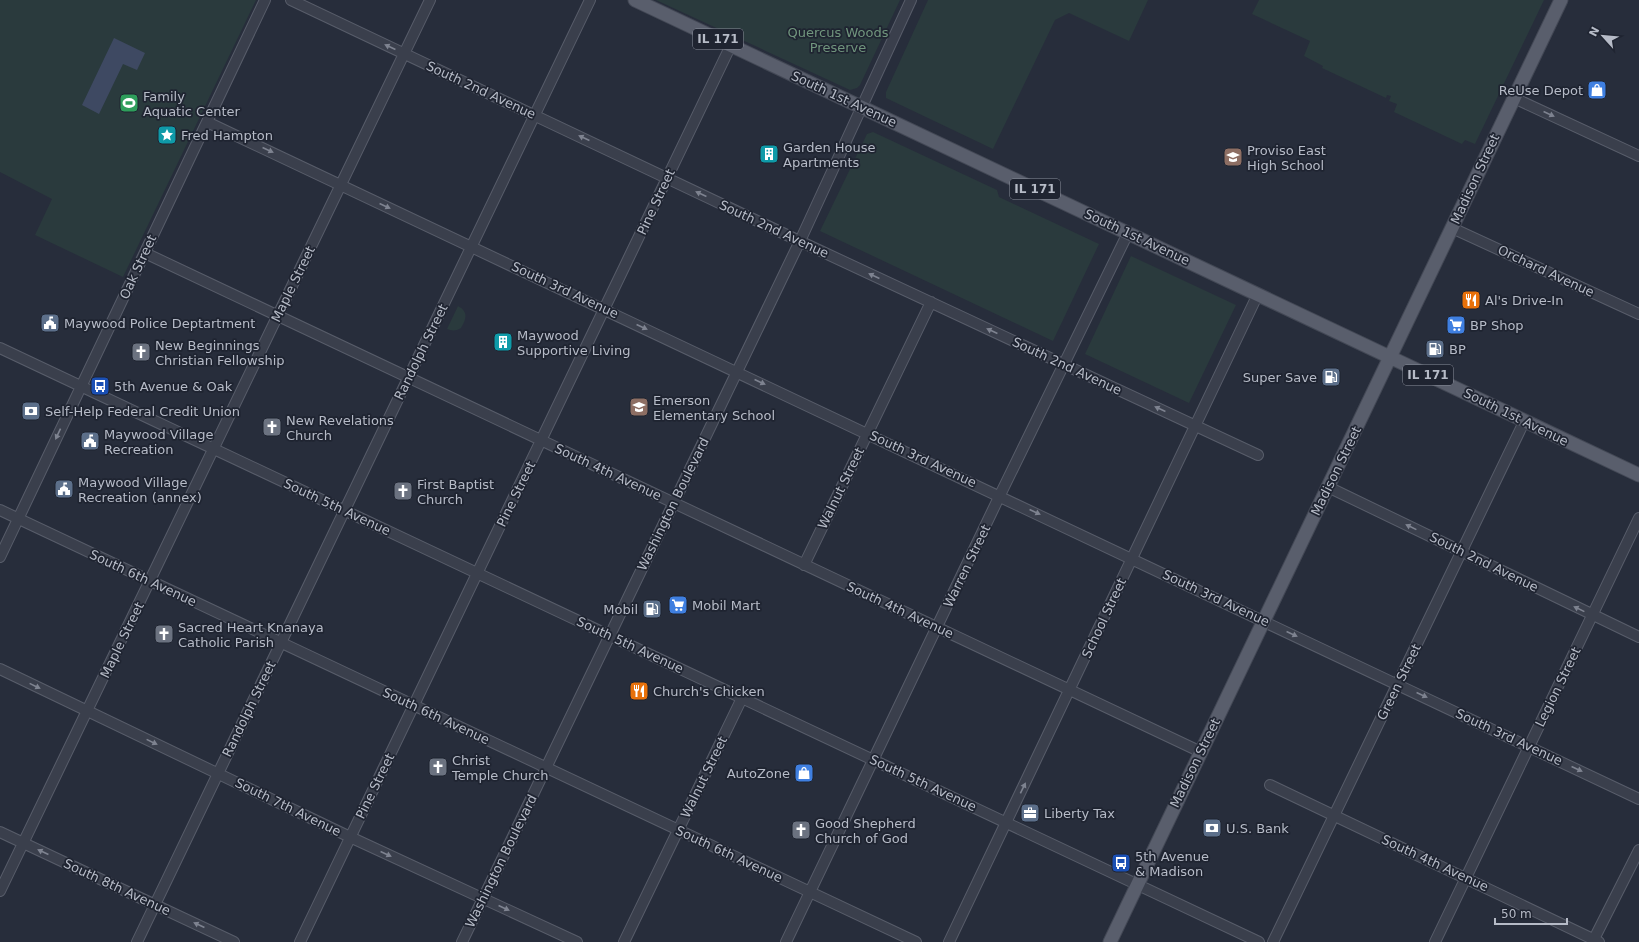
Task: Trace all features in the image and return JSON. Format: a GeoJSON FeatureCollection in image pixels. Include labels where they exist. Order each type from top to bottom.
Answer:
{"type":"FeatureCollection","features":[{"type":"Feature","properties":{"kind":"main road","name":"South 1st Avenue"},"geometry":{"type":"LineString","coordinates":[[634,0],[1391,356],[1524,422],[1639,475]]}},
{"type":"Feature","properties":{"kind":"main road","name":"Madison Street"},"geometry":{"type":"LineString","coordinates":[[1110,942],[1561,0]]}},
{"type":"Feature","properties":{"kind":"street","name":"Oak Street"},"geometry":{"type":"LineString","coordinates":[[0,556],[265,0]]}},
{"type":"Feature","properties":{"kind":"street","name":"South 2nd Avenue"},"geometry":{"type":"LineString","coordinates":[[292,0],[800,241],[1258,455]]}},
{"type":"Feature","properties":{"kind":"street","name":"Maple Street"},"geometry":{"type":"LineString","coordinates":[[0,891],[430,0]]}},
{"type":"Feature","properties":{"kind":"street","name":"Randolph Street"},"geometry":{"type":"LineString","coordinates":[[137,942],[590,0]]}},
{"type":"Feature","properties":{"kind":"street","name":"Washington Boulevard"},"geometry":{"type":"LineString","coordinates":[[462,942],[800,241],[911,0]]}},
{"type":"Feature","properties":{"kind":"street","name":"Pine Street"},"geometry":{"type":"LineString","coordinates":[[300,942],[731,45]]}},
{"type":"Feature","properties":{"kind":"street"},"geometry":{"type":"LineString","coordinates":[[1514,98],[1639,156]]}},
{"type":"Feature","properties":{"kind":"street","name":"South 3rd Avenue"},"geometry":{"type":"LineString","coordinates":[[207,122],[1000,495],[1639,799]]}},
{"type":"Feature","properties":{"kind":"street","name":"Orchard Avenue"},"geometry":{"type":"LineString","coordinates":[[1452,228],[1639,314]]}},
{"type":"Feature","properties":{"kind":"street","name":"Warren Street"},"geometry":{"type":"LineString","coordinates":[[786,942],[1000,495],[1128,233]]}},
{"type":"Feature","properties":{"kind":"street","name":"South 4th Avenue"},"geometry":{"type":"LineString","coordinates":[[144,253],[1201,752]]}},
{"type":"Feature","properties":{"kind":"street","name":"School Street"},"geometry":{"type":"LineString","coordinates":[[949,942],[1258,294]]}},
{"type":"Feature","properties":{"kind":"street","name":"Walnut Street"},"geometry":{"type":"LineString","coordinates":[[804,565],[930,302]]}},
{"type":"Feature","properties":{"kind":"street","name":"South 5th Avenue"},"geometry":{"type":"LineString","coordinates":[[0,348],[1259,942]]}},
{"type":"Feature","properties":{"kind":"street","name":"Green Street"},"geometry":{"type":"LineString","coordinates":[[1273,942],[1524,422]]}},
{"type":"Feature","properties":{"kind":"street","name":"South 2nd Avenue"},"geometry":{"type":"LineString","coordinates":[[1328,487],[1639,637]]}},
{"type":"Feature","properties":{"kind":"street","name":"South 6th Avenue"},"geometry":{"type":"LineString","coordinates":[[0,510],[916,942]]}},
{"type":"Feature","properties":{"kind":"street","name":"Legion Street"},"geometry":{"type":"LineString","coordinates":[[1434,942],[1639,518]]}},
{"type":"Feature","properties":{"kind":"street","name":"South 7th Avenue"},"geometry":{"type":"LineString","coordinates":[[0,669],[350,837],[577,942]]}},
{"type":"Feature","properties":{"kind":"street","name":"Walnut Street"},"geometry":{"type":"LineString","coordinates":[[624,942],[742,698]]}},
{"type":"Feature","properties":{"kind":"street","name":"South 4th Avenue"},"geometry":{"type":"LineString","coordinates":[[1270,784],[1596,941]]}},
{"type":"Feature","properties":{"kind":"street","name":"South 8th Avenue"},"geometry":{"type":"LineString","coordinates":[[0,832],[234,942]]}},
{"type":"Feature","properties":{"kind":"street"},"geometry":{"type":"LineString","coordinates":[[1596,941],[1639,850]]}},
{"type":"Feature","properties":{"kind":"green space"},"geometry":{"type":"Polygon","coordinates":[[[0,0],[256,0],[123,277],[35,235],[52,199],[0,172],[0,0]]]}},
{"type":"Feature","properties":{"kind":"green space","name":"Quercus Woods Preserve"},"geometry":{"type":"Polygon","coordinates":[[[656,0],[900,0],[860,85],[857,88],[850,90],[656,0]]]}},
{"type":"Feature","properties":{"kind":"green space"},"geometry":{"type":"Polygon","coordinates":[[[928,0],[1148,0],[1129,41],[1069,13],[1055,20],[993,149],[886,98],[886,92],[928,0]]]}},
{"type":"Feature","properties":{"kind":"green space"},"geometry":{"type":"Polygon","coordinates":[[[1259,0],[1544,0],[1475,144],[1465,140],[1462,144],[1394,112],[1397,104],[1389,101],[1391,96],[1387,95],[1386,98],[1322,68],[1323,66],[1304,56],[1310,41],[1252,14],[1259,0]]]}},
{"type":"Feature","properties":{"kind":"green space"},"geometry":{"type":"Polygon","coordinates":[[[873,132],[997,190],[999,197],[1099,244],[1053,341],[820,231],[867,134],[873,132]]]}},
{"type":"Feature","properties":{"kind":"green space"},"geometry":{"type":"Polygon","coordinates":[[[1131,256],[1236,305],[1189,403],[1085,354],[1131,256]]]}},
{"type":"Feature","properties":{"kind":"green space"},"geometry":{"type":"Polygon","coordinates":[[[458,306],[464,311],[466,316],[463,325],[458,330],[447,329],[458,306]]]}},
{"type":"Feature","properties":{"kind":"water"},"geometry":{"type":"Polygon","coordinates":[[[114,38],[145,53],[137,70],[123,64],[99,114],[82,105],[114,38]]]}},
{"type":"Feature","properties":{"kind":"place","name":"ReUse Depot"},"geometry":{"type":"Point","coordinates":[1597,90]}},
{"type":"Feature","properties":{"kind":"place","name":"Family Aquatic Center"},"geometry":{"type":"Point","coordinates":[129,103]}},
{"type":"Feature","properties":{"kind":"place","name":"Fred Hampton"},"geometry":{"type":"Point","coordinates":[167,135]}},
{"type":"Feature","properties":{"kind":"place","name":"Garden House Apartments"},"geometry":{"type":"Point","coordinates":[769,154]}},
{"type":"Feature","properties":{"kind":"place","name":"Proviso East High School"},"geometry":{"type":"Point","coordinates":[1233,157]}},
{"type":"Feature","properties":{"kind":"place","name":"Al's Drive-In"},"geometry":{"type":"Point","coordinates":[1471,300]}},
{"type":"Feature","properties":{"kind":"place","name":"Maywood Police Deptartment"},"geometry":{"type":"Point","coordinates":[50,323]}},
{"type":"Feature","properties":{"kind":"place","name":"BP Shop"},"geometry":{"type":"Point","coordinates":[1456,325]}},
{"type":"Feature","properties":{"kind":"place","name":"Maywood Supportive Living"},"geometry":{"type":"Point","coordinates":[503,342]}},
{"type":"Feature","properties":{"kind":"place","name":"BP"},"geometry":{"type":"Point","coordinates":[1435,349]}},
{"type":"Feature","properties":{"kind":"place","name":"New Beginnings Christian Fellowship"},"geometry":{"type":"Point","coordinates":[141,352]}},
{"type":"Feature","properties":{"kind":"place","name":"Super Save"},"geometry":{"type":"Point","coordinates":[1331,377]}},
{"type":"Feature","properties":{"kind":"place","name":"5th Avenue & Oak"},"geometry":{"type":"Point","coordinates":[100,386]}},
{"type":"Feature","properties":{"kind":"place","name":"Emerson Elementary School"},"geometry":{"type":"Point","coordinates":[639,407]}},
{"type":"Feature","properties":{"kind":"place","name":"Self-Help Federal Credit Union"},"geometry":{"type":"Point","coordinates":[31,411]}},
{"type":"Feature","properties":{"kind":"place","name":"New Revelations Church"},"geometry":{"type":"Point","coordinates":[272,427]}},
{"type":"Feature","properties":{"kind":"place","name":"Maywood Village Recreation"},"geometry":{"type":"Point","coordinates":[90,441]}},
{"type":"Feature","properties":{"kind":"place","name":"Maywood Village Recreation (annex)"},"geometry":{"type":"Point","coordinates":[64,489]}},
{"type":"Feature","properties":{"kind":"place","name":"First Baptist Church"},"geometry":{"type":"Point","coordinates":[403,491]}},
{"type":"Feature","properties":{"kind":"place","name":"Mobil Mart"},"geometry":{"type":"Point","coordinates":[678,605]}},
{"type":"Feature","properties":{"kind":"place","name":"Mobil"},"geometry":{"type":"Point","coordinates":[652,609]}},
{"type":"Feature","properties":{"kind":"place","name":"Sacred Heart Knanaya Catholic Parish"},"geometry":{"type":"Point","coordinates":[164,634]}},
{"type":"Feature","properties":{"kind":"place","name":"Church's Chicken"},"geometry":{"type":"Point","coordinates":[639,691]}},
{"type":"Feature","properties":{"kind":"place","name":"Christ Temple Church"},"geometry":{"type":"Point","coordinates":[438,767]}},
{"type":"Feature","properties":{"kind":"place","name":"AutoZone"},"geometry":{"type":"Point","coordinates":[804,773]}},
{"type":"Feature","properties":{"kind":"place","name":"Liberty Tax"},"geometry":{"type":"Point","coordinates":[1030,813]}},
{"type":"Feature","properties":{"kind":"place","name":"U.S. Bank"},"geometry":{"type":"Point","coordinates":[1212,828]}},
{"type":"Feature","properties":{"kind":"place","name":"Good Shepherd Church of God"},"geometry":{"type":"Point","coordinates":[801,830]}},
{"type":"Feature","properties":{"kind":"place","name":"5th Avenue & Madison"},"geometry":{"type":"Point","coordinates":[1121,863]}}]}
